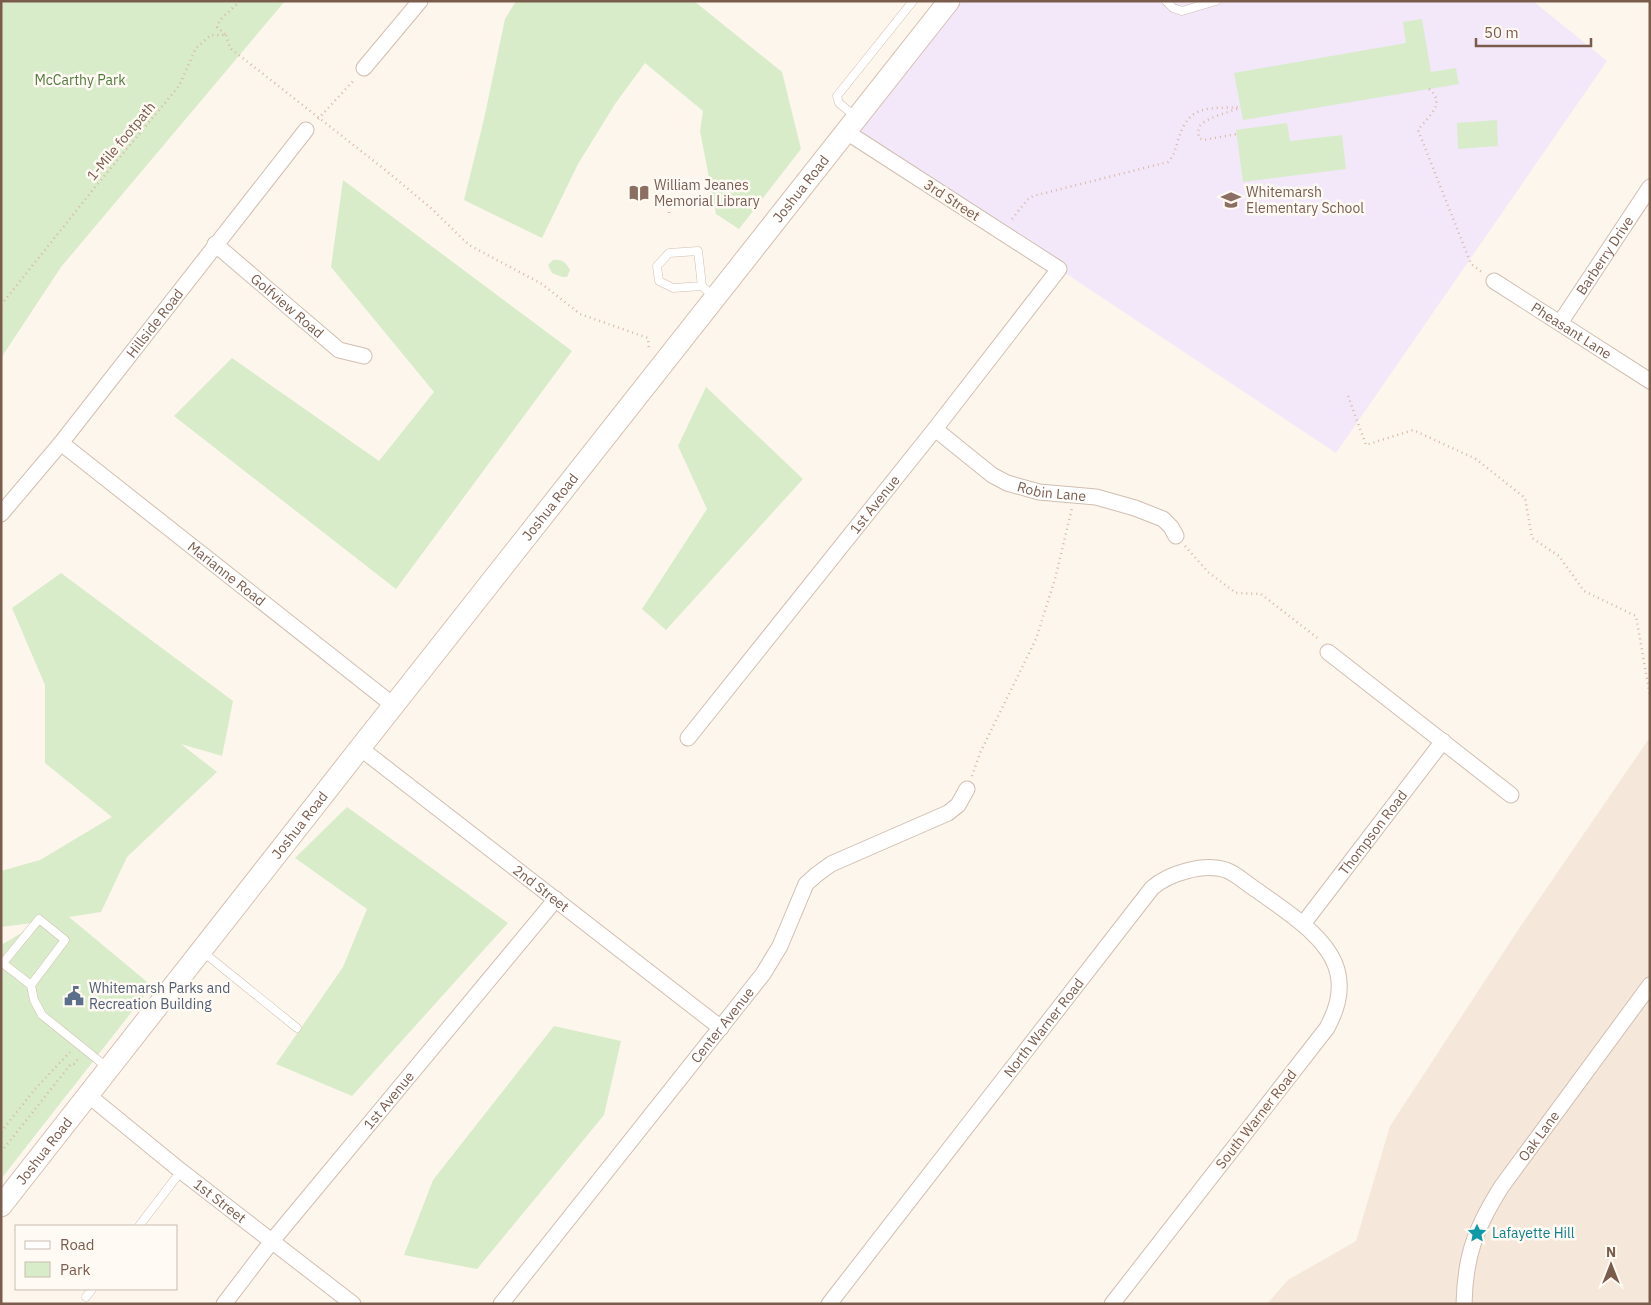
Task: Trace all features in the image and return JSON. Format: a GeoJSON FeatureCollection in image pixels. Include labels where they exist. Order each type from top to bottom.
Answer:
{"type":"FeatureCollection","features":[{"type":"Feature","properties":{"kind":"main road","name":"Joshua Road"},"geometry":{"type":"LineString","coordinates":[[1,1206],[360,748],[708,291],[850,124],[949,1]]}},
{"type":"Feature","properties":{"kind":"street"},"geometry":{"type":"LineString","coordinates":[[364,68],[420,1]]}},
{"type":"Feature","properties":{"kind":"street","name":"3rd Street"},"geometry":{"type":"LineString","coordinates":[[850,124],[1059,269]]}},
{"type":"Feature","properties":{"kind":"street","name":"Hillside Road"},"geometry":{"type":"LineString","coordinates":[[1,514],[61,443],[306,130]]}},
{"type":"Feature","properties":{"kind":"street","name":"Barberry Drive"},"geometry":{"type":"LineString","coordinates":[[1560,323],[1650,187]]}},
{"type":"Feature","properties":{"kind":"street","name":"Golfview Road"},"geometry":{"type":"LineString","coordinates":[[215,244],[339,350],[364,356]]}},
{"type":"Feature","properties":{"kind":"street","name":"1st Avenue"},"geometry":{"type":"LineString","coordinates":[[688,738],[936,429],[1059,269]]}},
{"type":"Feature","properties":{"kind":"street","name":"Pheasant Lane"},"geometry":{"type":"LineString","coordinates":[[1494,281],[1650,381]]}},
{"type":"Feature","properties":{"kind":"street","name":"Robin Lane"},"geometry":{"type":"LineString","coordinates":[[936,429],[992,475],[1006,483],[1039,492],[1096,497],[1115,502],[1163,519],[1172,526],[1176,536]]}},
{"type":"Feature","properties":{"kind":"street","name":"Marianne Road"},"geometry":{"type":"LineString","coordinates":[[61,443],[393,705]]}},
{"type":"Feature","properties":{"kind":"street"},"geometry":{"type":"LineString","coordinates":[[1328,652],[1511,795]]}},
{"type":"Feature","properties":{"kind":"street","name":"Thompson Road"},"geometry":{"type":"LineString","coordinates":[[1303,924],[1442,741]]}},
{"type":"Feature","properties":{"kind":"street","name":"2nd Street"},"geometry":{"type":"LineString","coordinates":[[360,748],[721,1028]]}},
{"type":"Feature","properties":{"kind":"street","name":"Center Avenue"},"geometry":{"type":"LineString","coordinates":[[500,1304],[721,1028],[772,960],[806,884],[831,864],[948,813],[958,805],[967,789]]}},
{"type":"Feature","properties":{"kind":"street","name":"North Warner Road"},"geometry":{"type":"LineString","coordinates":[[828,1304],[1140,902],[1159,882],[1184,872],[1219,868],[1228,870],[1303,924]]}},
{"type":"Feature","properties":{"kind":"street","name":"1st Avenue"},"geometry":{"type":"LineString","coordinates":[[224,1304],[272,1241],[556,899]]}},
{"type":"Feature","properties":{"kind":"street","name":"South Warner Road"},"geometry":{"type":"LineString","coordinates":[[1112,1304],[1327,1028],[1338,1002],[1338,973],[1331,956],[1303,924]]}},
{"type":"Feature","properties":{"kind":"street","name":"Oak Lane"},"geometry":{"type":"LineString","coordinates":[[1464,1304],[1468,1262],[1473,1240],[1485,1213],[1502,1186],[1650,985]]}},
{"type":"Feature","properties":{"kind":"street","name":"1st Street"},"geometry":{"type":"LineString","coordinates":[[88,1095],[181,1171],[353,1304]]}},
{"type":"Feature","properties":{"kind":"lane"},"geometry":{"type":"LineString","coordinates":[[850,124],[837,96],[913,1]]}},
{"type":"Feature","properties":{"kind":"lane"},"geometry":{"type":"LineString","coordinates":[[1166,1],[1173,8],[1182,11],[1216,1]]}},
{"type":"Feature","properties":{"kind":"lane"},"geometry":{"type":"LineString","coordinates":[[698,250],[708,291],[673,288],[659,281],[657,266],[668,253],[698,250]]}},
{"type":"Feature","properties":{"kind":"lane"},"geometry":{"type":"LineString","coordinates":[[31,985],[65,940],[39,919],[2,962],[31,985],[34,1000],[42,1015],[108,1068]]}},
{"type":"Feature","properties":{"kind":"lane"},"geometry":{"type":"LineString","coordinates":[[202,951],[297,1028]]}},
{"type":"Feature","properties":{"kind":"lane"},"geometry":{"type":"LineString","coordinates":[[140,1225],[181,1171]]}},
{"type":"Feature","properties":{"kind":"lane"},"geometry":{"type":"LineString","coordinates":[[86,1297],[91,1290]]}},
{"type":"Feature","properties":{"kind":"path"},"geometry":{"type":"LineString","coordinates":[[240,1],[220,20],[218,27],[226,35],[230,48],[432,209],[468,245],[542,284],[580,314],[648,338],[649,354]]}},
{"type":"Feature","properties":{"kind":"path","name":"1-Mile footpath"},"geometry":{"type":"LineString","coordinates":[[1,305],[179,86],[196,48],[211,36],[226,35]]}},
{"type":"Feature","properties":{"kind":"path"},"geometry":{"type":"LineString","coordinates":[[306,130],[364,68]]}},
{"type":"Feature","properties":{"kind":"path"},"geometry":{"type":"LineString","coordinates":[[1429,89],[1437,100],[1436,107],[1418,130],[1471,264],[1494,281]]}},
{"type":"Feature","properties":{"kind":"path"},"geometry":{"type":"LineString","coordinates":[[1012,220],[1032,196],[1168,162],[1172,157],[1182,127],[1190,116],[1203,109],[1241,107],[1200,125],[1199,138],[1204,140],[1237,134]]}},
{"type":"Feature","properties":{"kind":"path"},"geometry":{"type":"LineString","coordinates":[[668,208],[669,214]]}},
{"type":"Feature","properties":{"kind":"path"},"geometry":{"type":"LineString","coordinates":[[1348,396],[1366,445],[1413,430],[1476,459],[1525,498],[1532,538],[1559,556],[1584,592],[1636,616],[1650,696]]}},
{"type":"Feature","properties":{"kind":"path"},"geometry":{"type":"LineString","coordinates":[[967,789],[980,753],[1036,639],[1055,579],[1075,496]]}},
{"type":"Feature","properties":{"kind":"path"},"geometry":{"type":"LineString","coordinates":[[1176,536],[1208,572],[1236,593],[1261,594],[1321,640],[1328,652]]}},
{"type":"Feature","properties":{"kind":"path"},"geometry":{"type":"LineString","coordinates":[[1,1132],[35,1089],[70,1052]]}},
{"type":"Feature","properties":{"kind":"path"},"geometry":{"type":"LineString","coordinates":[[1,1152],[70,1064],[74,1064],[81,1055]]}},
{"type":"Feature","properties":{"kind":"shaded area","name":"Whitemarsh Elementary School"},"geometry":{"type":"Polygon","coordinates":[[[949,1],[1533,1],[1607,61],[1336,453],[1059,269],[845,131],[949,1]]]}},
{"type":"Feature","properties":{"kind":"shaded area"},"geometry":{"type":"Polygon","coordinates":[[[1648,740],[1650,740],[1650,1304],[1267,1304],[1288,1280],[1356,1241],[1390,1126],[1518,930],[1648,740]]]}},
{"type":"Feature","properties":{"kind":"green space","name":"McCarthy Park"},"geometry":{"type":"Polygon","coordinates":[[[1,1],[285,1],[61,267],[1,358],[1,1]]]}},
{"type":"Feature","properties":{"kind":"green space"},"geometry":{"type":"Polygon","coordinates":[[[516,1],[694,1],[782,72],[801,149],[739,229],[716,214],[700,131],[703,111],[645,63],[615,104],[578,164],[542,238],[464,200],[484,119],[505,19],[516,1]]]}},
{"type":"Feature","properties":{"kind":"green space"},"geometry":{"type":"Polygon","coordinates":[[[1422,19],[1431,72],[1456,68],[1459,84],[1243,120],[1234,73],[1406,43],[1403,22],[1422,19]]]}},
{"type":"Feature","properties":{"kind":"green space"},"geometry":{"type":"Polygon","coordinates":[[[1497,120],[1498,146],[1458,149],[1457,123],[1497,120]]]}},
{"type":"Feature","properties":{"kind":"green space"},"geometry":{"type":"Polygon","coordinates":[[[1287,123],[1290,141],[1342,135],[1346,169],[1243,182],[1236,130],[1287,123]]]}},
{"type":"Feature","properties":{"kind":"green space"},"geometry":{"type":"Polygon","coordinates":[[[343,180],[572,351],[396,589],[174,416],[232,358],[379,461],[434,392],[331,267],[343,180]]]}},
{"type":"Feature","properties":{"kind":"green space"},"geometry":{"type":"Polygon","coordinates":[[[553,260],[561,261],[567,265],[570,270],[567,277],[552,273],[548,265],[553,260]]]}},
{"type":"Feature","properties":{"kind":"green space"},"geometry":{"type":"Polygon","coordinates":[[[706,387],[803,479],[666,630],[642,609],[707,509],[678,446],[706,387]]]}},
{"type":"Feature","properties":{"kind":"green space"},"geometry":{"type":"Polygon","coordinates":[[[61,573],[233,701],[222,756],[181,744],[217,772],[127,857],[101,912],[69,917],[152,986],[1,1179],[1,945],[40,922],[1,927],[1,871],[40,860],[112,817],[45,763],[45,685],[12,608],[61,573]]]}},
{"type":"Feature","properties":{"kind":"green space"},"geometry":{"type":"Polygon","coordinates":[[[347,807],[508,923],[352,1096],[276,1064],[343,967],[367,909],[295,858],[347,807]]]}},
{"type":"Feature","properties":{"kind":"green space"},"geometry":{"type":"Polygon","coordinates":[[[554,1026],[621,1041],[604,1115],[477,1269],[404,1255],[433,1180],[554,1026]]]}},
{"type":"Feature","properties":{"kind":"place","name":"William Jeanes Memorial Library"},"geometry":{"type":"Point","coordinates":[639,193]}},
{"type":"Feature","properties":{"kind":"place","name":"Whitemarsh Elementary School"},"geometry":{"type":"Point","coordinates":[1231,200]}},
{"type":"Feature","properties":{"kind":"place","name":"Whitemarsh Parks and Recreation Building"},"geometry":{"type":"Point","coordinates":[74,996]}},
{"type":"Feature","properties":{"kind":"place","name":"Lafayette Hill"},"geometry":{"type":"Point","coordinates":[1477,1233]}}]}
